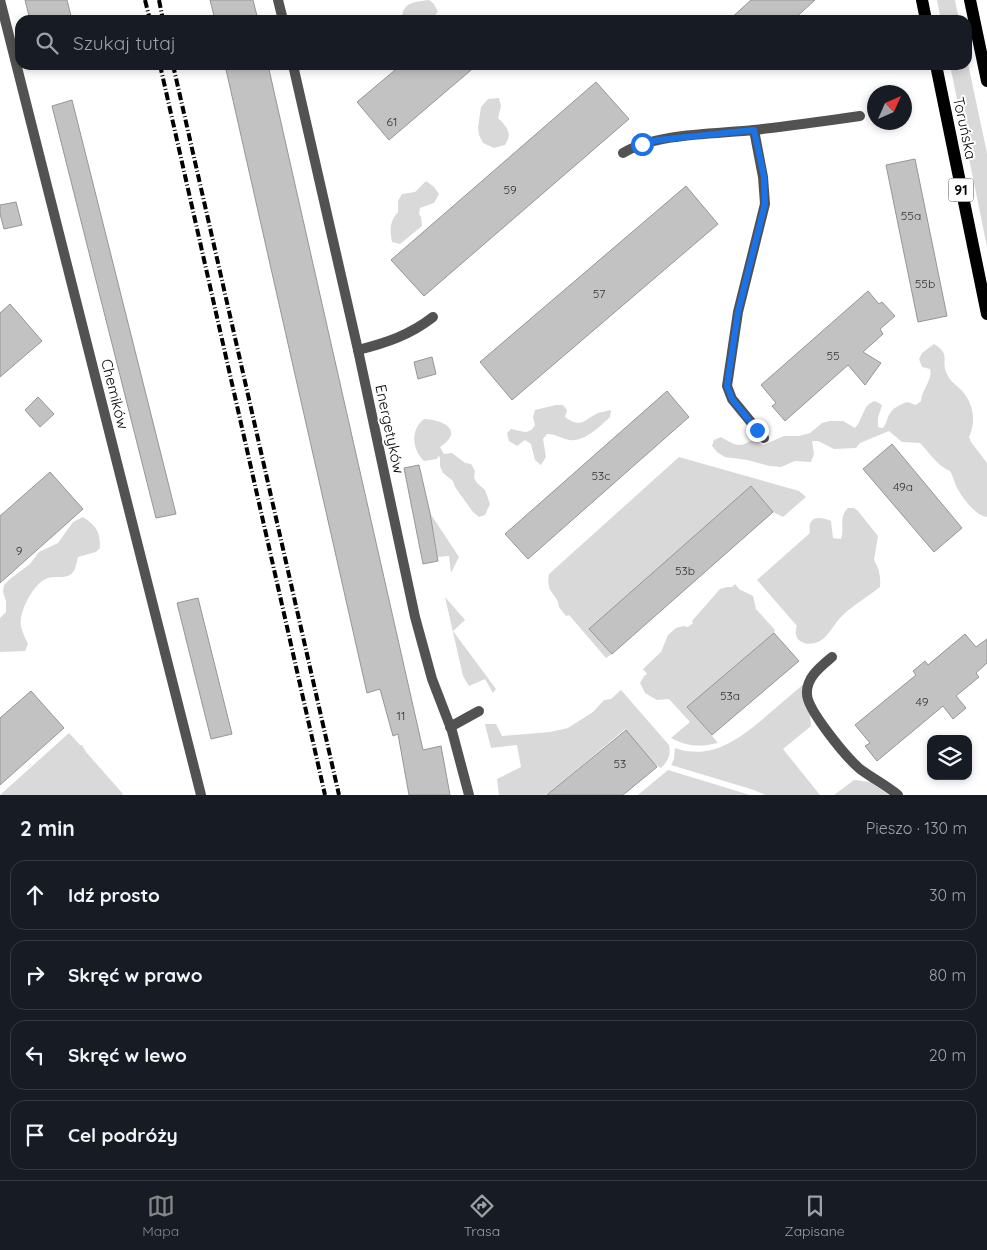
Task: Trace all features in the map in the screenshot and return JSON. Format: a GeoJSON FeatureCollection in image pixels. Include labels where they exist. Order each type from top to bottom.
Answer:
{"type":"FeatureCollection","features":[{"type":"Feature","properties":{"kind":"main road"},"geometry":{"type":"LineString","coordinates":[[922,0],[925,15]]}},
{"type":"Feature","properties":{"kind":"main road"},"geometry":{"type":"LineString","coordinates":[[970,0],[987,81]]}},
{"type":"Feature","properties":{"kind":"main road","name":"Toruńska"},"geometry":{"type":"LineString","coordinates":[[937,70],[987,314]]}},
{"type":"Feature","properties":{"kind":"street","name":"Chemików"},"geometry":{"type":"LineString","coordinates":[[0,0],[15,59]]}},
{"type":"Feature","properties":{"kind":"street"},"geometry":{"type":"LineString","coordinates":[[278,0],[282,15]]}},
{"type":"Feature","properties":{"kind":"street","name":"Chemików"},"geometry":{"type":"LineString","coordinates":[[18,70],[201,795]]}},
{"type":"Feature","properties":{"kind":"street","name":"Energetyków"},"geometry":{"type":"LineString","coordinates":[[294,70],[358,350],[415,617],[432,679],[450,727],[469,795]]}},
{"type":"Feature","properties":{"kind":"street"},"geometry":{"type":"LineString","coordinates":[[623,153],[642,144],[658,140],[860,116]]}},
{"type":"Feature","properties":{"kind":"street"},"geometry":{"type":"LineString","coordinates":[[754,130],[764,177],[765,204],[738,312],[727,386],[732,399],[764,438]]}},
{"type":"Feature","properties":{"kind":"street"},"geometry":{"type":"LineString","coordinates":[[358,350],[406,335],[433,317]]}},
{"type":"Feature","properties":{"kind":"street"},"geometry":{"type":"LineString","coordinates":[[832,657],[813,676],[808,685],[807,695],[814,714],[860,768],[898,795]]}},
{"type":"Feature","properties":{"kind":"street"},"geometry":{"type":"LineString","coordinates":[[450,727],[480,711]]}},
{"type":"Feature","properties":{"kind":"shaded area"},"geometry":{"type":"Polygon","coordinates":[[[429,0],[434,4],[438,12],[435,15],[403,15],[407,6],[414,2],[429,0]]]}},
{"type":"Feature","properties":{"kind":"shaded area"},"geometry":{"type":"Polygon","coordinates":[[[937,0],[955,0],[958,15],[940,15],[937,0]]]}},
{"type":"Feature","properties":{"kind":"shaded area"},"geometry":{"type":"Polygon","coordinates":[[[951,70],[969,70],[987,153],[987,247],[951,70]]]}},
{"type":"Feature","properties":{"kind":"shaded area"},"geometry":{"type":"Polygon","coordinates":[[[499,98],[501,106],[498,118],[508,130],[509,137],[505,145],[494,148],[483,143],[478,127],[481,107],[488,99],[499,98]]]}},
{"type":"Feature","properties":{"kind":"shaded area"},"geometry":{"type":"Polygon","coordinates":[[[426,181],[439,194],[434,203],[420,208],[419,214],[422,226],[400,244],[392,242],[391,226],[398,212],[398,201],[402,194],[415,192],[426,181]]]}},
{"type":"Feature","properties":{"kind":"shaded area"},"geometry":{"type":"Polygon","coordinates":[[[934,344],[943,351],[948,377],[967,397],[972,408],[973,425],[969,437],[987,463],[987,517],[982,516],[969,505],[956,486],[950,471],[937,462],[920,443],[902,442],[889,431],[860,443],[856,448],[834,449],[818,441],[812,441],[814,454],[811,462],[795,461],[781,467],[725,457],[712,446],[714,440],[721,437],[738,445],[756,441],[763,445],[784,436],[799,436],[810,433],[822,423],[830,421],[843,421],[855,428],[865,409],[875,401],[882,405],[878,418],[878,427],[883,428],[892,410],[896,407],[907,402],[916,405],[921,401],[931,373],[930,369],[922,367],[919,359],[922,353],[934,344]]]}},
{"type":"Feature","properties":{"kind":"shaded area"},"geometry":{"type":"Polygon","coordinates":[[[563,405],[567,410],[565,417],[579,423],[598,413],[611,410],[610,417],[592,433],[581,439],[570,440],[547,434],[543,439],[546,457],[541,465],[535,460],[531,444],[525,440],[517,446],[509,441],[507,433],[511,429],[525,432],[530,431],[535,425],[533,417],[535,410],[563,405]]]}},
{"type":"Feature","properties":{"kind":"shaded area"},"geometry":{"type":"Polygon","coordinates":[[[424,419],[439,422],[449,427],[451,436],[440,447],[444,454],[452,453],[465,463],[471,464],[475,471],[474,478],[485,490],[490,504],[485,515],[479,517],[473,512],[455,487],[453,481],[443,473],[439,455],[437,459],[424,461],[420,456],[414,440],[416,429],[424,419]]]}},
{"type":"Feature","properties":{"kind":"shaded area"},"geometry":{"type":"Polygon","coordinates":[[[679,457],[799,491],[806,497],[783,517],[773,512],[751,486],[590,629],[612,654],[606,658],[569,615],[566,616],[559,607],[550,590],[549,574],[679,457]]]}},
{"type":"Feature","properties":{"kind":"shaded area"},"geometry":{"type":"Polygon","coordinates":[[[848,508],[854,508],[858,511],[878,536],[874,560],[879,573],[880,587],[847,611],[820,641],[810,644],[801,642],[796,636],[797,626],[757,580],[810,533],[810,524],[814,519],[822,518],[831,521],[833,538],[841,539],[842,519],[848,508]]]}},
{"type":"Feature","properties":{"kind":"shaded area"},"geometry":{"type":"Polygon","coordinates":[[[430,513],[459,557],[451,573],[449,556],[438,557],[430,513]]]}},
{"type":"Feature","properties":{"kind":"shaded area"},"geometry":{"type":"Polygon","coordinates":[[[83,517],[97,530],[100,548],[96,552],[78,557],[71,575],[48,578],[43,580],[34,589],[24,607],[21,618],[22,628],[28,644],[25,651],[0,652],[0,618],[6,612],[6,601],[3,592],[4,585],[30,564],[39,552],[58,543],[73,522],[83,517]]]}},
{"type":"Feature","properties":{"kind":"shaded area"},"geometry":{"type":"Polygon","coordinates":[[[735,584],[739,589],[753,596],[756,609],[775,630],[774,633],[688,707],[718,743],[700,746],[689,745],[671,738],[690,722],[669,699],[657,700],[645,693],[640,683],[647,674],[643,669],[661,652],[668,635],[676,628],[688,627],[720,589],[732,587],[735,584]]]}},
{"type":"Feature","properties":{"kind":"shaded area"},"geometry":{"type":"Polygon","coordinates":[[[445,597],[465,620],[453,631],[496,689],[493,693],[485,679],[469,686],[463,676],[445,597]]]}},
{"type":"Feature","properties":{"kind":"shaded area"},"geometry":{"type":"Polygon","coordinates":[[[813,676],[809,702],[811,726],[783,749],[820,795],[765,795],[671,765],[674,759],[675,748],[703,752],[728,744],[761,721],[813,676]]]}},
{"type":"Feature","properties":{"kind":"shaded area"},"geometry":{"type":"Polygon","coordinates":[[[621,690],[669,745],[669,757],[661,768],[647,756],[625,729],[547,795],[499,795],[497,779],[521,767],[517,745],[491,748],[485,724],[496,724],[502,736],[550,732],[568,728],[593,712],[604,700],[611,699],[621,690]]]}},
{"type":"Feature","properties":{"kind":"shaded area"},"geometry":{"type":"Polygon","coordinates":[[[69,733],[82,745],[122,795],[0,795],[69,733]]]}},
{"type":"Feature","properties":{"kind":"shaded area"},"geometry":{"type":"Polygon","coordinates":[[[668,770],[750,795],[638,795],[668,770]]]}},
{"type":"Feature","properties":{"kind":"shaded area"},"geometry":{"type":"Polygon","coordinates":[[[854,780],[870,782],[889,795],[834,795],[854,780]]]}},
{"type":"Feature","properties":{"kind":"building"},"geometry":{"type":"Polygon","coordinates":[[[25,0],[67,0],[71,15],[29,15],[25,0]]]}},
{"type":"Feature","properties":{"kind":"building"},"geometry":{"type":"Polygon","coordinates":[[[210,0],[253,0],[257,15],[214,15],[210,0]]]}},
{"type":"Feature","properties":{"kind":"building"},"geometry":{"type":"Polygon","coordinates":[[[751,0],[815,0],[798,15],[734,15],[751,0]]]}},
{"type":"Feature","properties":{"kind":"building"},"geometry":{"type":"Polygon","coordinates":[[[226,70],[269,70],[423,750],[441,746],[450,795],[409,795],[398,734],[393,736],[380,689],[367,693],[226,70]]]}},
{"type":"Feature","properties":{"kind":"building"},"geometry":{"type":"Polygon","coordinates":[[[395,70],[471,70],[389,140],[357,102],[395,70]]]}},
{"type":"Feature","properties":{"kind":"building"},"geometry":{"type":"Polygon","coordinates":[[[596,82],[629,119],[424,296],[391,260],[596,82]]]}},
{"type":"Feature","properties":{"kind":"building"},"geometry":{"type":"Polygon","coordinates":[[[72,100],[176,514],[156,518],[52,106],[72,100]]]}},
{"type":"Feature","properties":{"kind":"building"},"geometry":{"type":"Polygon","coordinates":[[[915,159],[947,316],[918,322],[886,165],[915,159]]]}},
{"type":"Feature","properties":{"kind":"building"},"geometry":{"type":"Polygon","coordinates":[[[686,186],[718,224],[512,400],[480,362],[686,186]]]}},
{"type":"Feature","properties":{"kind":"building"},"geometry":{"type":"Polygon","coordinates":[[[16,202],[22,225],[4,229],[0,205],[16,202]]]}},
{"type":"Feature","properties":{"kind":"building"},"geometry":{"type":"Polygon","coordinates":[[[868,291],[879,304],[882,302],[895,316],[880,329],[883,334],[863,352],[881,363],[865,385],[848,365],[785,421],[772,406],[776,403],[761,385],[868,291]]]}},
{"type":"Feature","properties":{"kind":"building"},"geometry":{"type":"Polygon","coordinates":[[[10,304],[42,341],[0,377],[0,313],[10,304]]]}},
{"type":"Feature","properties":{"kind":"building"},"geometry":{"type":"Polygon","coordinates":[[[432,357],[436,374],[418,379],[414,362],[432,357]]]}},
{"type":"Feature","properties":{"kind":"building"},"geometry":{"type":"Polygon","coordinates":[[[667,391],[689,417],[528,559],[505,534],[667,391]]]}},
{"type":"Feature","properties":{"kind":"building"},"geometry":{"type":"Polygon","coordinates":[[[38,397],[54,414],[40,427],[25,410],[38,397]]]}},
{"type":"Feature","properties":{"kind":"building"},"geometry":{"type":"Polygon","coordinates":[[[892,444],[962,528],[934,552],[863,469],[892,444]]]}},
{"type":"Feature","properties":{"kind":"building"},"geometry":{"type":"Polygon","coordinates":[[[419,465],[438,561],[423,564],[404,468],[419,465]]]}},
{"type":"Feature","properties":{"kind":"building"},"geometry":{"type":"Polygon","coordinates":[[[50,472],[83,509],[0,583],[0,516],[50,472]]]}},
{"type":"Feature","properties":{"kind":"building"},"geometry":{"type":"Polygon","coordinates":[[[751,486],[773,512],[612,654],[589,629],[751,486]]]}},
{"type":"Feature","properties":{"kind":"building"},"geometry":{"type":"Polygon","coordinates":[[[198,598],[232,734],[211,739],[177,603],[198,598]]]}},
{"type":"Feature","properties":{"kind":"building"},"geometry":{"type":"Polygon","coordinates":[[[774,633],[799,661],[712,735],[687,707],[774,633]]]}},
{"type":"Feature","properties":{"kind":"building"},"geometry":{"type":"Polygon","coordinates":[[[965,634],[976,647],[987,639],[987,663],[976,673],[979,677],[956,696],[966,708],[953,719],[943,706],[877,761],[865,746],[870,743],[855,725],[916,675],[913,671],[925,661],[928,665],[965,634]]]}},
{"type":"Feature","properties":{"kind":"building"},"geometry":{"type":"Polygon","coordinates":[[[31,691],[64,728],[0,785],[0,718],[31,691]]]}},
{"type":"Feature","properties":{"kind":"building"},"geometry":{"type":"Polygon","coordinates":[[[626,730],[657,767],[623,795],[547,795],[626,730]]]}},
{"type":"Feature","properties":{"kind":"railway"},"geometry":{"type":"LineString","coordinates":[[145,0],[149,15]]}},
{"type":"Feature","properties":{"kind":"railway"},"geometry":{"type":"LineString","coordinates":[[159,0],[162,15]]}},
{"type":"Feature","properties":{"kind":"railway"},"geometry":{"type":"LineString","coordinates":[[161,70],[325,795]]}},
{"type":"Feature","properties":{"kind":"railway"},"geometry":{"type":"LineString","coordinates":[[174,70],[339,795]]}},
{"type":"Feature","properties":{"kind":"route"},"geometry":{"type":"LineString","coordinates":[[642,144],[658,140],[754,130],[764,177],[765,204],[738,312],[727,386],[732,399],[757,430]]}}]}
